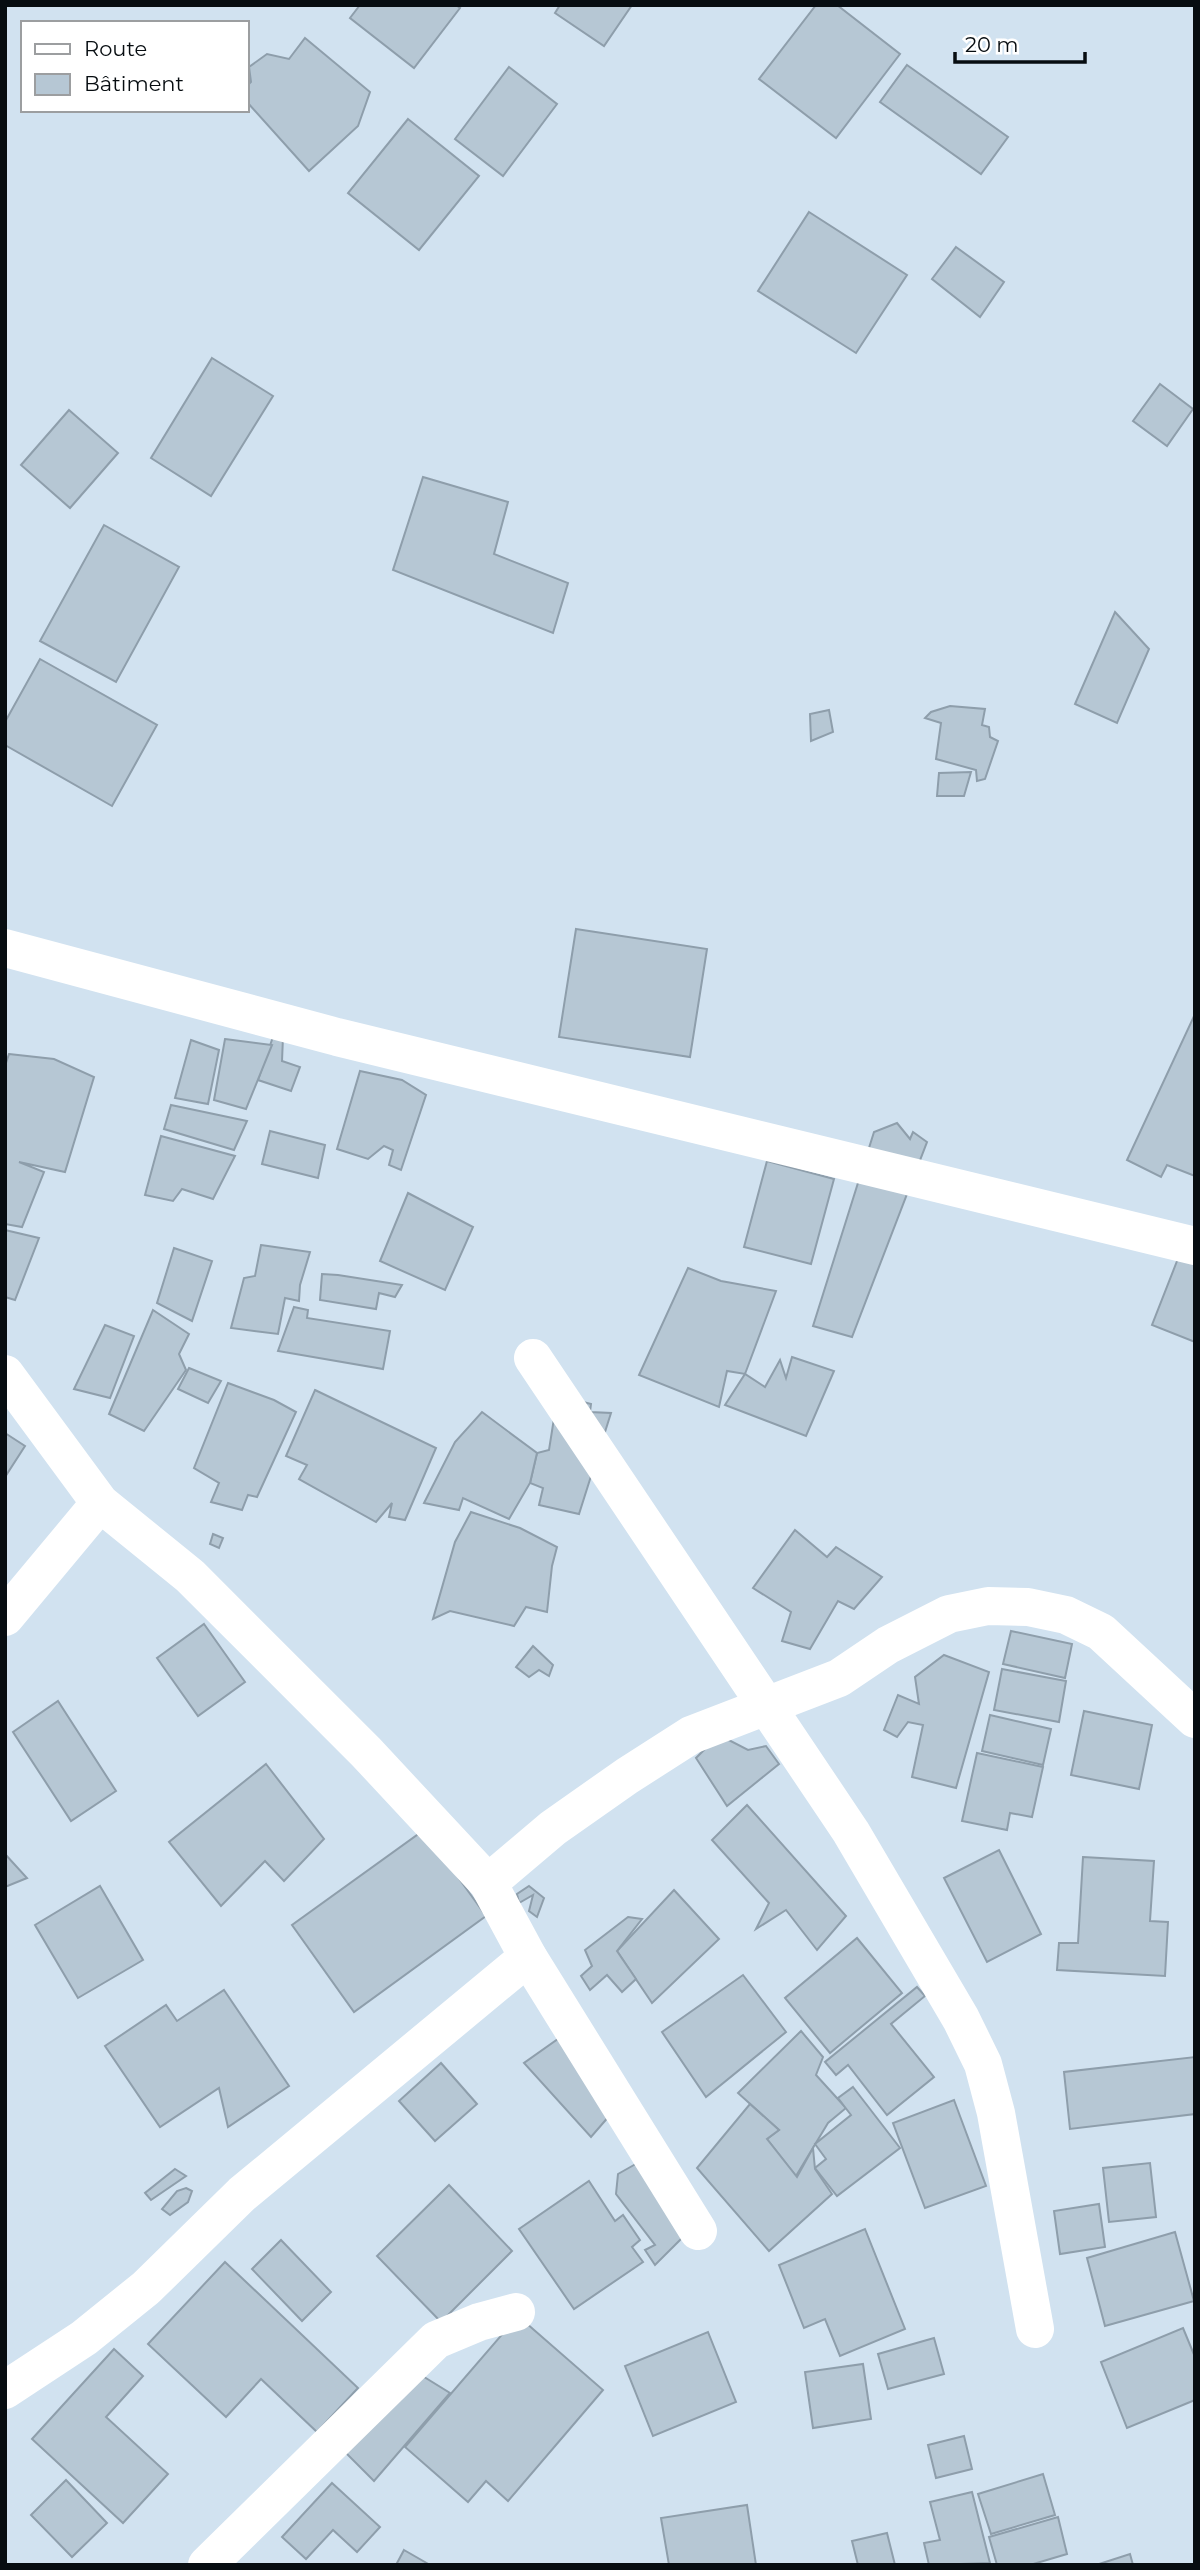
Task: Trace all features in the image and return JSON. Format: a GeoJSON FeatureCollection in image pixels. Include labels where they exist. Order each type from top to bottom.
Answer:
{"type":"FeatureCollection","features":[{"type":"Feature","properties":{"kind":"street"},"geometry":{"type":"LineString","coordinates":[[5,948],[350,1041],[1195,1246]]}},
{"type":"Feature","properties":{"kind":"street"},"geometry":{"type":"LineString","coordinates":[[533,1358],[851,1832],[961,2019],[983,2064],[996,2113],[1035,2329]]}},
{"type":"Feature","properties":{"kind":"street"},"geometry":{"type":"LineString","coordinates":[[5,1374],[100,1503],[190,1576],[374,1760],[488,1884],[528,1957],[698,2231]]}},
{"type":"Feature","properties":{"kind":"street"},"geometry":{"type":"LineString","coordinates":[[5,1617],[100,1503]]}},
{"type":"Feature","properties":{"kind":"street"},"geometry":{"type":"LineString","coordinates":[[488,1884],[553,1828],[691,1735],[839,1678],[888,1644],[949,1614],[988,1605],[1028,1607],[1066,1615],[1101,1632],[1195,1719]]}},
{"type":"Feature","properties":{"kind":"street"},"geometry":{"type":"LineString","coordinates":[[5,2390],[84,2338],[146,2288],[242,2194],[528,1957]]}},
{"type":"Feature","properties":{"kind":"street"},"geometry":{"type":"LineString","coordinates":[[207,2565],[436,2340],[479,2322],[516,2312]]}},
{"type":"Feature","properties":{"kind":"building"},"geometry":{"type":"Polygon","coordinates":[[[360,5],[456,5],[460,8],[414,68],[350,18],[360,5]]]}},
{"type":"Feature","properties":{"kind":"building"},"geometry":{"type":"Polygon","coordinates":[[[560,5],[632,5],[604,46],[555,13],[560,5]]]}},
{"type":"Feature","properties":{"kind":"building"},"geometry":{"type":"Polygon","coordinates":[[[816,5],[837,5],[900,54],[836,138],[759,79],[816,5]]]}},
{"type":"Feature","properties":{"kind":"building"},"geometry":{"type":"Polygon","coordinates":[[[305,38],[370,92],[358,126],[309,171],[248,103],[248,85],[251,82],[249,67],[267,54],[289,59],[305,38]]]}},
{"type":"Feature","properties":{"kind":"building"},"geometry":{"type":"Polygon","coordinates":[[[907,65],[1008,137],[981,174],[880,102],[907,65]]]}},
{"type":"Feature","properties":{"kind":"building"},"geometry":{"type":"Polygon","coordinates":[[[509,67],[557,104],[503,176],[455,139],[509,67]]]}},
{"type":"Feature","properties":{"kind":"building"},"geometry":{"type":"Polygon","coordinates":[[[408,119],[479,176],[419,250],[348,193],[408,119]]]}},
{"type":"Feature","properties":{"kind":"building"},"geometry":{"type":"Polygon","coordinates":[[[809,212],[907,275],[856,353],[758,291],[809,212]]]}},
{"type":"Feature","properties":{"kind":"building"},"geometry":{"type":"Polygon","coordinates":[[[956,247],[1004,282],[980,317],[932,279],[956,247]]]}},
{"type":"Feature","properties":{"kind":"building"},"geometry":{"type":"Polygon","coordinates":[[[212,358],[273,396],[211,496],[151,458],[212,358]]]}},
{"type":"Feature","properties":{"kind":"building"},"geometry":{"type":"Polygon","coordinates":[[[1160,384],[1193,409],[1167,446],[1133,421],[1160,384]]]}},
{"type":"Feature","properties":{"kind":"building"},"geometry":{"type":"Polygon","coordinates":[[[69,410],[118,453],[70,508],[21,465],[69,410]]]}},
{"type":"Feature","properties":{"kind":"building"},"geometry":{"type":"Polygon","coordinates":[[[423,477],[508,502],[494,554],[568,583],[553,633],[393,570],[423,477]]]}},
{"type":"Feature","properties":{"kind":"building"},"geometry":{"type":"Polygon","coordinates":[[[104,525],[179,567],[116,682],[40,641],[104,525]]]}},
{"type":"Feature","properties":{"kind":"building"},"geometry":{"type":"Polygon","coordinates":[[[1115,612],[1149,649],[1117,723],[1075,704],[1115,612]]]}},
{"type":"Feature","properties":{"kind":"building"},"geometry":{"type":"Polygon","coordinates":[[[40,659],[157,725],[112,806],[5,745],[5,722],[40,659]]]}},
{"type":"Feature","properties":{"kind":"building"},"geometry":{"type":"Polygon","coordinates":[[[950,706],[985,709],[982,725],[989,727],[990,737],[998,741],[985,779],[977,781],[976,770],[936,759],[941,723],[925,718],[931,712],[950,706]]]}},
{"type":"Feature","properties":{"kind":"building"},"geometry":{"type":"Polygon","coordinates":[[[829,710],[833,732],[811,741],[810,714],[829,710]]]}},
{"type":"Feature","properties":{"kind":"building"},"geometry":{"type":"Polygon","coordinates":[[[971,772],[964,796],[937,796],[939,773],[971,772]]]}},
{"type":"Feature","properties":{"kind":"building"},"geometry":{"type":"Polygon","coordinates":[[[576,929],[707,949],[690,1057],[559,1037],[576,929]]]}},
{"type":"Feature","properties":{"kind":"building"},"geometry":{"type":"Polygon","coordinates":[[[1195,1014],[1195,1176],[1167,1165],[1161,1177],[1127,1160],[1195,1014]]]}},
{"type":"Feature","properties":{"kind":"building"},"geometry":{"type":"Polygon","coordinates":[[[274,1034],[283,1037],[282,1061],[300,1067],[291,1091],[258,1080],[274,1034]]]}},
{"type":"Feature","properties":{"kind":"building"},"geometry":{"type":"Polygon","coordinates":[[[225,1039],[272,1045],[246,1109],[214,1100],[225,1039]]]}},
{"type":"Feature","properties":{"kind":"building"},"geometry":{"type":"Polygon","coordinates":[[[191,1040],[219,1050],[208,1104],[175,1098],[191,1040]]]}},
{"type":"Feature","properties":{"kind":"building"},"geometry":{"type":"Polygon","coordinates":[[[9,1054],[54,1059],[94,1077],[65,1172],[19,1162],[44,1172],[22,1227],[5,1224],[5,1066],[9,1054]]]}},
{"type":"Feature","properties":{"kind":"building"},"geometry":{"type":"Polygon","coordinates":[[[360,1071],[402,1080],[426,1095],[401,1170],[389,1165],[393,1150],[384,1146],[368,1159],[337,1149],[360,1071]]]}},
{"type":"Feature","properties":{"kind":"building"},"geometry":{"type":"Polygon","coordinates":[[[171,1105],[247,1121],[234,1150],[164,1129],[171,1105]]]}},
{"type":"Feature","properties":{"kind":"building"},"geometry":{"type":"Polygon","coordinates":[[[897,1123],[910,1139],[913,1132],[927,1142],[852,1337],[813,1326],[874,1132],[897,1123]]]}},
{"type":"Feature","properties":{"kind":"building"},"geometry":{"type":"Polygon","coordinates":[[[270,1131],[325,1145],[318,1178],[262,1164],[270,1131]]]}},
{"type":"Feature","properties":{"kind":"building"},"geometry":{"type":"Polygon","coordinates":[[[161,1136],[235,1156],[213,1199],[182,1189],[173,1201],[145,1195],[161,1136]]]}},
{"type":"Feature","properties":{"kind":"building"},"geometry":{"type":"Polygon","coordinates":[[[767,1161],[834,1179],[811,1264],[744,1247],[767,1161]]]}},
{"type":"Feature","properties":{"kind":"building"},"geometry":{"type":"Polygon","coordinates":[[[408,1193],[473,1227],[445,1290],[380,1261],[408,1193]]]}},
{"type":"Feature","properties":{"kind":"building"},"geometry":{"type":"Polygon","coordinates":[[[5,1230],[39,1238],[15,1300],[5,1297],[5,1230]]]}},
{"type":"Feature","properties":{"kind":"building"},"geometry":{"type":"Polygon","coordinates":[[[261,1245],[310,1252],[300,1285],[299,1301],[285,1298],[278,1334],[231,1328],[244,1278],[255,1276],[261,1245]]]}},
{"type":"Feature","properties":{"kind":"building"},"geometry":{"type":"Polygon","coordinates":[[[174,1248],[212,1261],[192,1321],[157,1303],[174,1248]]]}},
{"type":"Feature","properties":{"kind":"building"},"geometry":{"type":"Polygon","coordinates":[[[1179,1256],[1195,1262],[1195,1342],[1152,1325],[1179,1256]]]}},
{"type":"Feature","properties":{"kind":"building"},"geometry":{"type":"Polygon","coordinates":[[[688,1268],[721,1281],[776,1291],[745,1374],[727,1371],[719,1407],[639,1375],[688,1268]]]}},
{"type":"Feature","properties":{"kind":"building"},"geometry":{"type":"Polygon","coordinates":[[[322,1274],[402,1285],[395,1297],[379,1293],[376,1309],[320,1300],[322,1274]]]}},
{"type":"Feature","properties":{"kind":"building"},"geometry":{"type":"Polygon","coordinates":[[[294,1307],[308,1310],[307,1318],[390,1331],[383,1369],[278,1351],[294,1307]]]}},
{"type":"Feature","properties":{"kind":"building"},"geometry":{"type":"Polygon","coordinates":[[[153,1310],[189,1334],[179,1354],[186,1370],[144,1431],[109,1414],[153,1310]]]}},
{"type":"Feature","properties":{"kind":"building"},"geometry":{"type":"Polygon","coordinates":[[[105,1325],[134,1336],[110,1398],[74,1389],[105,1325]]]}},
{"type":"Feature","properties":{"kind":"building"},"geometry":{"type":"Polygon","coordinates":[[[792,1357],[834,1371],[806,1436],[725,1405],[745,1374],[765,1387],[780,1360],[786,1378],[792,1357]]]}},
{"type":"Feature","properties":{"kind":"building"},"geometry":{"type":"Polygon","coordinates":[[[189,1368],[221,1381],[208,1403],[178,1389],[189,1368]]]}},
{"type":"Feature","properties":{"kind":"building"},"geometry":{"type":"Polygon","coordinates":[[[228,1383],[274,1400],[296,1412],[257,1497],[248,1495],[242,1510],[211,1502],[219,1483],[194,1468],[228,1383]]]}},
{"type":"Feature","properties":{"kind":"building"},"geometry":{"type":"Polygon","coordinates":[[[315,1390],[436,1448],[405,1520],[389,1517],[392,1503],[376,1522],[299,1479],[307,1465],[286,1456],[315,1390]]]}},
{"type":"Feature","properties":{"kind":"building"},"geometry":{"type":"Polygon","coordinates":[[[568,1398],[591,1404],[590,1412],[611,1413],[579,1514],[539,1505],[543,1488],[530,1483],[537,1453],[549,1450],[555,1412],[568,1398]]]}},
{"type":"Feature","properties":{"kind":"building"},"geometry":{"type":"Polygon","coordinates":[[[482,1412],[537,1453],[530,1483],[509,1519],[463,1498],[459,1510],[424,1503],[455,1442],[482,1412]]]}},
{"type":"Feature","properties":{"kind":"building"},"geometry":{"type":"Polygon","coordinates":[[[5,1433],[25,1446],[5,1477],[5,1433]]]}},
{"type":"Feature","properties":{"kind":"building"},"geometry":{"type":"Polygon","coordinates":[[[471,1512],[520,1528],[557,1547],[547,1612],[526,1607],[514,1626],[450,1611],[433,1619],[455,1542],[471,1512]]]}},
{"type":"Feature","properties":{"kind":"building"},"geometry":{"type":"Polygon","coordinates":[[[795,1530],[827,1557],[836,1547],[882,1577],[854,1609],[838,1601],[810,1649],[782,1641],[791,1612],[753,1588],[795,1530]]]}},
{"type":"Feature","properties":{"kind":"building"},"geometry":{"type":"Polygon","coordinates":[[[213,1534],[223,1538],[219,1548],[210,1544],[213,1534]]]}},
{"type":"Feature","properties":{"kind":"building"},"geometry":{"type":"Polygon","coordinates":[[[204,1624],[245,1682],[198,1716],[157,1658],[204,1624]]]}},
{"type":"Feature","properties":{"kind":"building"},"geometry":{"type":"Polygon","coordinates":[[[1011,1631],[1072,1644],[1065,1678],[1003,1664],[1011,1631]]]}},
{"type":"Feature","properties":{"kind":"building"},"geometry":{"type":"Polygon","coordinates":[[[533,1646],[553,1665],[549,1676],[539,1670],[529,1677],[516,1667],[533,1646]]]}},
{"type":"Feature","properties":{"kind":"building"},"geometry":{"type":"Polygon","coordinates":[[[944,1655],[989,1672],[956,1788],[912,1777],[923,1725],[908,1722],[897,1737],[884,1730],[898,1695],[919,1704],[915,1677],[944,1655]]]}},
{"type":"Feature","properties":{"kind":"building"},"geometry":{"type":"Polygon","coordinates":[[[1002,1669],[1066,1681],[1059,1722],[994,1710],[1002,1669]]]}},
{"type":"Feature","properties":{"kind":"building"},"geometry":{"type":"Polygon","coordinates":[[[58,1701],[116,1791],[71,1821],[13,1732],[58,1701]]]}},
{"type":"Feature","properties":{"kind":"building"},"geometry":{"type":"Polygon","coordinates":[[[1084,1711],[1152,1725],[1139,1789],[1071,1775],[1084,1711]]]}},
{"type":"Feature","properties":{"kind":"building"},"geometry":{"type":"Polygon","coordinates":[[[990,1715],[1051,1729],[1043,1765],[982,1751],[990,1715]]]}},
{"type":"Feature","properties":{"kind":"building"},"geometry":{"type":"Polygon","coordinates":[[[719,1735],[748,1750],[766,1746],[779,1764],[727,1806],[696,1758],[719,1735]]]}},
{"type":"Feature","properties":{"kind":"building"},"geometry":{"type":"Polygon","coordinates":[[[977,1753],[1043,1767],[1032,1817],[1010,1813],[1007,1830],[962,1821],[977,1753]]]}},
{"type":"Feature","properties":{"kind":"building"},"geometry":{"type":"Polygon","coordinates":[[[266,1764],[324,1839],[284,1881],[265,1861],[221,1906],[169,1842],[266,1764]]]}},
{"type":"Feature","properties":{"kind":"building"},"geometry":{"type":"Polygon","coordinates":[[[747,1805],[846,1916],[817,1950],[786,1910],[756,1929],[769,1903],[712,1840],[747,1805]]]}},
{"type":"Feature","properties":{"kind":"building"},"geometry":{"type":"Polygon","coordinates":[[[424,1830],[486,1916],[354,2012],[292,1925],[424,1830]]]}},
{"type":"Feature","properties":{"kind":"building"},"geometry":{"type":"Polygon","coordinates":[[[999,1850],[1041,1934],[987,1962],[944,1878],[999,1850]]]}},
{"type":"Feature","properties":{"kind":"building"},"geometry":{"type":"Polygon","coordinates":[[[5,1854],[27,1878],[5,1887],[5,1854]]]}},
{"type":"Feature","properties":{"kind":"building"},"geometry":{"type":"Polygon","coordinates":[[[1083,1857],[1154,1861],[1150,1921],[1168,1922],[1165,1976],[1057,1970],[1059,1943],[1078,1943],[1083,1857]]]}},
{"type":"Feature","properties":{"kind":"building"},"geometry":{"type":"Polygon","coordinates":[[[100,1886],[143,1960],[78,1998],[35,1925],[100,1886]]]}},
{"type":"Feature","properties":{"kind":"building"},"geometry":{"type":"Polygon","coordinates":[[[529,1886],[544,1898],[537,1917],[529,1911],[533,1895],[519,1903],[517,1894],[529,1886]]]}},
{"type":"Feature","properties":{"kind":"building"},"geometry":{"type":"Polygon","coordinates":[[[674,1890],[719,1939],[652,2003],[617,1951],[674,1890]]]}},
{"type":"Feature","properties":{"kind":"building"},"geometry":{"type":"Polygon","coordinates":[[[628,1917],[642,1919],[617,1951],[636,1979],[622,1992],[607,1975],[590,1990],[581,1976],[592,1966],[585,1950],[628,1917]]]}},
{"type":"Feature","properties":{"kind":"building"},"geometry":{"type":"Polygon","coordinates":[[[857,1938],[902,1993],[830,2053],[785,1998],[857,1938]]]}},
{"type":"Feature","properties":{"kind":"building"},"geometry":{"type":"Polygon","coordinates":[[[743,1975],[786,2032],[706,2097],[662,2032],[743,1975]]]}},
{"type":"Feature","properties":{"kind":"building"},"geometry":{"type":"Polygon","coordinates":[[[917,1987],[925,1996],[891,2024],[934,2077],[887,2115],[848,2065],[836,2075],[825,2062],[917,1987]]]}},
{"type":"Feature","properties":{"kind":"building"},"geometry":{"type":"Polygon","coordinates":[[[224,1990],[289,2086],[228,2127],[219,2088],[160,2127],[105,2046],[166,2005],[177,2021],[224,1990]]]}},
{"type":"Feature","properties":{"kind":"building"},"geometry":{"type":"Polygon","coordinates":[[[801,2031],[823,2057],[816,2075],[846,2108],[828,2123],[796,2176],[767,2139],[779,2130],[738,2093],[801,2031]]]}},
{"type":"Feature","properties":{"kind":"building"},"geometry":{"type":"Polygon","coordinates":[[[565,2034],[610,2115],[591,2137],[524,2063],[565,2034]]]}},
{"type":"Feature","properties":{"kind":"building"},"geometry":{"type":"Polygon","coordinates":[[[1195,2057],[1195,2114],[1070,2129],[1064,2072],[1195,2057]]]}},
{"type":"Feature","properties":{"kind":"building"},"geometry":{"type":"Polygon","coordinates":[[[441,2063],[477,2104],[435,2141],[399,2101],[441,2063]]]}},
{"type":"Feature","properties":{"kind":"building"},"geometry":{"type":"Polygon","coordinates":[[[853,2087],[900,2148],[837,2196],[815,2168],[826,2159],[815,2144],[851,2115],[838,2098],[853,2087]]]}},
{"type":"Feature","properties":{"kind":"building"},"geometry":{"type":"Polygon","coordinates":[[[954,2100],[986,2186],[925,2208],[893,2123],[954,2100]]]}},
{"type":"Feature","properties":{"kind":"building"},"geometry":{"type":"Polygon","coordinates":[[[750,2104],[779,2130],[767,2139],[797,2177],[813,2148],[815,2169],[832,2194],[769,2251],[697,2168],[750,2104]]]}},
{"type":"Feature","properties":{"kind":"building"},"geometry":{"type":"Polygon","coordinates":[[[641,2161],[686,2234],[655,2265],[645,2250],[655,2245],[616,2194],[618,2174],[641,2161]]]}},
{"type":"Feature","properties":{"kind":"building"},"geometry":{"type":"Polygon","coordinates":[[[1150,2163],[1156,2217],[1109,2222],[1103,2168],[1150,2163]]]}},
{"type":"Feature","properties":{"kind":"building"},"geometry":{"type":"Polygon","coordinates":[[[175,2169],[186,2176],[151,2200],[145,2193],[175,2169]]]}},
{"type":"Feature","properties":{"kind":"building"},"geometry":{"type":"Polygon","coordinates":[[[589,2181],[615,2221],[623,2215],[640,2240],[632,2247],[643,2262],[574,2309],[519,2229],[589,2181]]]}},
{"type":"Feature","properties":{"kind":"building"},"geometry":{"type":"Polygon","coordinates":[[[449,2185],[512,2251],[441,2322],[377,2256],[449,2185]]]}},
{"type":"Feature","properties":{"kind":"building"},"geometry":{"type":"Polygon","coordinates":[[[186,2188],[192,2191],[188,2202],[170,2215],[162,2209],[177,2191],[186,2188]]]}},
{"type":"Feature","properties":{"kind":"building"},"geometry":{"type":"Polygon","coordinates":[[[1099,2204],[1105,2247],[1060,2254],[1054,2211],[1099,2204]]]}},
{"type":"Feature","properties":{"kind":"building"},"geometry":{"type":"Polygon","coordinates":[[[865,2229],[905,2329],[840,2356],[825,2319],[804,2328],[779,2265],[865,2229]]]}},
{"type":"Feature","properties":{"kind":"building"},"geometry":{"type":"Polygon","coordinates":[[[1175,2232],[1194,2301],[1105,2326],[1087,2258],[1175,2232]]]}},
{"type":"Feature","properties":{"kind":"building"},"geometry":{"type":"Polygon","coordinates":[[[281,2240],[331,2292],[302,2321],[252,2269],[281,2240]]]}},
{"type":"Feature","properties":{"kind":"building"},"geometry":{"type":"Polygon","coordinates":[[[225,2262],[358,2388],[317,2432],[261,2379],[226,2417],[148,2344],[225,2262]]]}},
{"type":"Feature","properties":{"kind":"building"},"geometry":{"type":"Polygon","coordinates":[[[518,2316],[603,2390],[508,2501],[486,2481],[468,2502],[405,2447],[518,2316]]]}},
{"type":"Feature","properties":{"kind":"building"},"geometry":{"type":"Polygon","coordinates":[[[1183,2328],[1195,2357],[1195,2400],[1127,2428],[1101,2362],[1183,2328]]]}},
{"type":"Feature","properties":{"kind":"building"},"geometry":{"type":"Polygon","coordinates":[[[708,2332],[736,2402],[653,2436],[625,2366],[708,2332]]]}},
{"type":"Feature","properties":{"kind":"building"},"geometry":{"type":"Polygon","coordinates":[[[934,2338],[944,2374],[888,2389],[878,2354],[934,2338]]]}},
{"type":"Feature","properties":{"kind":"building"},"geometry":{"type":"Polygon","coordinates":[[[114,2349],[143,2376],[106,2417],[168,2474],[123,2523],[32,2439],[114,2349]]]}},
{"type":"Feature","properties":{"kind":"building"},"geometry":{"type":"Polygon","coordinates":[[[863,2364],[871,2419],[813,2428],[805,2372],[863,2364]]]}},
{"type":"Feature","properties":{"kind":"building"},"geometry":{"type":"Polygon","coordinates":[[[408,2367],[450,2393],[374,2481],[341,2448],[408,2367]]]}},
{"type":"Feature","properties":{"kind":"building"},"geometry":{"type":"Polygon","coordinates":[[[964,2436],[972,2469],[936,2478],[928,2445],[964,2436]]]}},
{"type":"Feature","properties":{"kind":"building"},"geometry":{"type":"Polygon","coordinates":[[[1043,2474],[1055,2515],[991,2534],[978,2494],[1043,2474]]]}},
{"type":"Feature","properties":{"kind":"building"},"geometry":{"type":"Polygon","coordinates":[[[66,2480],[107,2523],[72,2557],[31,2515],[66,2480]]]}},
{"type":"Feature","properties":{"kind":"building"},"geometry":{"type":"Polygon","coordinates":[[[332,2483],[380,2527],[357,2552],[333,2530],[306,2559],[282,2537],[332,2483]]]}},
{"type":"Feature","properties":{"kind":"building"},"geometry":{"type":"Polygon","coordinates":[[[972,2492],[990,2563],[929,2565],[924,2543],[940,2540],[930,2502],[972,2492]]]}},
{"type":"Feature","properties":{"kind":"building"},"geometry":{"type":"Polygon","coordinates":[[[747,2505],[756,2565],[669,2565],[661,2518],[747,2505]]]}},
{"type":"Feature","properties":{"kind":"building"},"geometry":{"type":"Polygon","coordinates":[[[1058,2517],[1067,2554],[1030,2565],[997,2565],[989,2537],[1058,2517]]]}},
{"type":"Feature","properties":{"kind":"building"},"geometry":{"type":"Polygon","coordinates":[[[887,2533],[895,2565],[858,2565],[852,2541],[887,2533]]]}},
{"type":"Feature","properties":{"kind":"building"},"geometry":{"type":"Polygon","coordinates":[[[404,2550],[430,2565],[396,2565],[404,2550]]]}},
{"type":"Feature","properties":{"kind":"building"},"geometry":{"type":"Polygon","coordinates":[[[1130,2554],[1133,2565],[1096,2565],[1130,2554]]]}}]}
